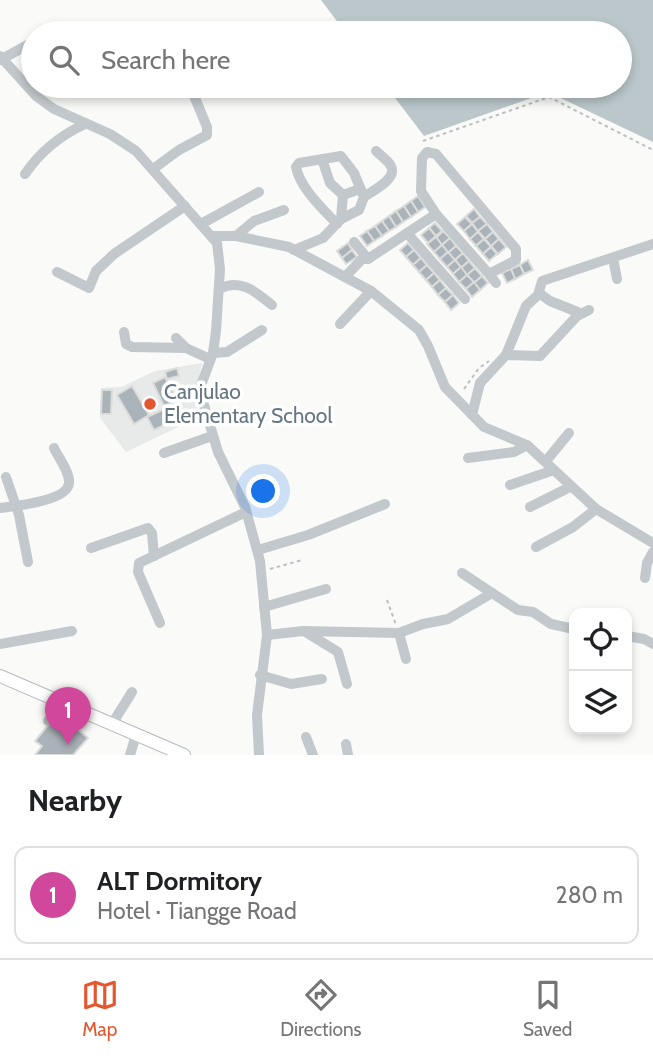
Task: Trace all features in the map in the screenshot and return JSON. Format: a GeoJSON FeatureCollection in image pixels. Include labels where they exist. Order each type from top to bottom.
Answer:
{"type":"FeatureCollection","features":[{"type":"Feature","properties":{"kind":"main road"},"geometry":{"type":"LineString","coordinates":[[0,677],[184,755]]}},
{"type":"Feature","properties":{"kind":"street"},"geometry":{"type":"LineString","coordinates":[[21,48],[1,58],[21,80]]}},
{"type":"Feature","properties":{"kind":"street"},"geometry":{"type":"LineString","coordinates":[[39,98],[54,109],[110,134],[136,151],[211,236],[219,250],[219,289],[211,356],[200,388],[212,436],[246,512],[258,550],[267,635],[257,715],[259,755]]}},
{"type":"Feature","properties":{"kind":"street"},"geometry":{"type":"LineString","coordinates":[[153,169],[179,150],[207,135],[207,127],[195,98]]}},
{"type":"Feature","properties":{"kind":"street"},"geometry":{"type":"LineString","coordinates":[[25,174],[57,141],[85,124]]}},
{"type":"Feature","properties":{"kind":"street"},"geometry":{"type":"LineString","coordinates":[[322,159],[330,183],[343,195],[362,193],[386,181],[391,175],[390,164],[376,151]]}},
{"type":"Feature","properties":{"kind":"street"},"geometry":{"type":"LineString","coordinates":[[489,274],[516,260],[516,248],[436,153],[428,152],[422,158],[420,187],[436,214],[496,283]]}},
{"type":"Feature","properties":{"kind":"street"},"geometry":{"type":"LineString","coordinates":[[294,250],[323,238],[339,222],[359,210],[362,193],[345,158],[336,156],[299,163],[296,167],[297,173],[313,196],[339,222]]}},
{"type":"Feature","properties":{"kind":"street"},"geometry":{"type":"LineString","coordinates":[[201,225],[259,192]]}},
{"type":"Feature","properties":{"kind":"street"},"geometry":{"type":"LineString","coordinates":[[339,222],[343,195]]}},
{"type":"Feature","properties":{"kind":"street"},"geometry":{"type":"LineString","coordinates":[[57,272],[89,288],[96,271],[114,254],[185,206]]}},
{"type":"Feature","properties":{"kind":"street"},"geometry":{"type":"LineString","coordinates":[[236,236],[254,221],[284,210]]}},
{"type":"Feature","properties":{"kind":"street"},"geometry":{"type":"LineString","coordinates":[[345,277],[436,214]]}},
{"type":"Feature","properties":{"kind":"street"},"geometry":{"type":"LineString","coordinates":[[407,233],[465,299]]}},
{"type":"Feature","properties":{"kind":"street"},"geometry":{"type":"LineString","coordinates":[[211,236],[236,236],[294,250],[371,291],[419,330],[445,387],[484,427],[527,445],[596,509],[653,543]]}},
{"type":"Feature","properties":{"kind":"street"},"geometry":{"type":"LineString","coordinates":[[354,242],[368,259]]}},
{"type":"Feature","properties":{"kind":"street"},"geometry":{"type":"LineString","coordinates":[[472,415],[480,383],[506,355],[519,329],[526,306],[539,293],[539,286],[545,278],[653,244]]}},
{"type":"Feature","properties":{"kind":"street"},"geometry":{"type":"LineString","coordinates":[[613,258],[617,279]]}},
{"type":"Feature","properties":{"kind":"street"},"geometry":{"type":"LineString","coordinates":[[219,289],[234,283],[246,286],[272,305]]}},
{"type":"Feature","properties":{"kind":"street"},"geometry":{"type":"LineString","coordinates":[[340,324],[371,291]]}},
{"type":"Feature","properties":{"kind":"street"},"geometry":{"type":"LineString","coordinates":[[506,355],[540,356],[585,311],[550,301],[539,293]]}},
{"type":"Feature","properties":{"kind":"street"},"geometry":{"type":"LineString","coordinates":[[124,332],[125,341],[132,347],[186,348],[211,356],[227,352],[262,330]]}},
{"type":"Feature","properties":{"kind":"street"},"geometry":{"type":"LineString","coordinates":[[176,338],[186,348]]}},
{"type":"Feature","properties":{"kind":"street"},"geometry":{"type":"LineString","coordinates":[[546,461],[569,433]]}},
{"type":"Feature","properties":{"kind":"street"},"geometry":{"type":"LineString","coordinates":[[164,453],[212,436]]}},
{"type":"Feature","properties":{"kind":"street"},"geometry":{"type":"LineString","coordinates":[[468,458],[514,452],[527,445]]}},
{"type":"Feature","properties":{"kind":"street"},"geometry":{"type":"LineString","coordinates":[[0,508],[57,497],[67,489],[69,483],[66,473],[54,447]]}},
{"type":"Feature","properties":{"kind":"street"},"geometry":{"type":"LineString","coordinates":[[510,485],[554,470]]}},
{"type":"Feature","properties":{"kind":"street"},"geometry":{"type":"LineString","coordinates":[[6,477],[28,562]]}},
{"type":"Feature","properties":{"kind":"street"},"geometry":{"type":"LineString","coordinates":[[530,507],[570,487]]}},
{"type":"Feature","properties":{"kind":"street"},"geometry":{"type":"LineString","coordinates":[[258,550],[308,535],[385,505]]}},
{"type":"Feature","properties":{"kind":"street"},"geometry":{"type":"LineString","coordinates":[[536,547],[573,527],[596,509]]}},
{"type":"Feature","properties":{"kind":"street"},"geometry":{"type":"LineString","coordinates":[[160,623],[138,572],[139,563],[246,512]]}},
{"type":"Feature","properties":{"kind":"street"},"geometry":{"type":"LineString","coordinates":[[91,548],[148,528],[152,533],[153,556]]}},
{"type":"Feature","properties":{"kind":"street"},"geometry":{"type":"LineString","coordinates":[[645,579],[647,563],[653,552]]}},
{"type":"Feature","properties":{"kind":"street"},"geometry":{"type":"LineString","coordinates":[[462,573],[518,610],[533,612],[551,624],[569,628]]}},
{"type":"Feature","properties":{"kind":"street"},"geometry":{"type":"LineString","coordinates":[[264,607],[326,589]]}},
{"type":"Feature","properties":{"kind":"street"},"geometry":{"type":"LineString","coordinates":[[267,635],[303,631],[399,633],[423,624],[449,619],[492,593]]}},
{"type":"Feature","properties":{"kind":"street"},"geometry":{"type":"LineString","coordinates":[[0,644],[72,631]]}},
{"type":"Feature","properties":{"kind":"street"},"geometry":{"type":"LineString","coordinates":[[303,631],[338,652],[347,684]]}},
{"type":"Feature","properties":{"kind":"street"},"geometry":{"type":"LineString","coordinates":[[399,633],[406,659]]}},
{"type":"Feature","properties":{"kind":"street"},"geometry":{"type":"LineString","coordinates":[[632,637],[653,644]]}},
{"type":"Feature","properties":{"kind":"street"},"geometry":{"type":"LineString","coordinates":[[260,675],[291,684],[322,679]]}},
{"type":"Feature","properties":{"kind":"street"},"geometry":{"type":"LineString","coordinates":[[112,724],[132,692]]}},
{"type":"Feature","properties":{"kind":"street"},"geometry":{"type":"LineString","coordinates":[[48,721],[62,704]]}},
{"type":"Feature","properties":{"kind":"street"},"geometry":{"type":"LineString","coordinates":[[130,755],[136,735]]}},
{"type":"Feature","properties":{"kind":"street"},"geometry":{"type":"LineString","coordinates":[[306,737],[313,755]]}},
{"type":"Feature","properties":{"kind":"path"},"geometry":{"type":"LineString","coordinates":[[423,141],[546,98]]}},
{"type":"Feature","properties":{"kind":"path"},"geometry":{"type":"LineString","coordinates":[[551,98],[653,150]]}},
{"type":"Feature","properties":{"kind":"path"},"geometry":{"type":"LineString","coordinates":[[261,572],[302,560]]}},
{"type":"Feature","properties":{"kind":"path"},"geometry":{"type":"LineString","coordinates":[[387,600],[399,633]]}},
{"type":"Feature","properties":{"kind":"shaded area"},"geometry":{"type":"Polygon","coordinates":[[[321,0],[653,0],[653,142],[561,98],[632,98],[632,21],[337,21],[321,0]]]}},
{"type":"Feature","properties":{"kind":"shaded area"},"geometry":{"type":"Polygon","coordinates":[[[395,98],[531,98],[424,136],[395,98]]]}},
{"type":"Feature","properties":{"kind":"shaded area","name":"Canjulao Elementary School"},"geometry":{"type":"Polygon","coordinates":[[[202,363],[196,391],[201,416],[126,452],[100,418],[101,388],[121,387],[155,371],[202,363]]]}},
{"type":"Feature","properties":{"kind":"building"},"geometry":{"type":"Polygon","coordinates":[[[418,196],[425,207],[418,212],[411,201],[418,196]]]}},
{"type":"Feature","properties":{"kind":"building"},"geometry":{"type":"Polygon","coordinates":[[[411,201],[418,212],[411,217],[404,206],[411,201]]]}},
{"type":"Feature","properties":{"kind":"building"},"geometry":{"type":"Polygon","coordinates":[[[404,206],[411,217],[403,222],[396,211],[404,206]]]}},
{"type":"Feature","properties":{"kind":"building"},"geometry":{"type":"Polygon","coordinates":[[[474,209],[480,217],[472,223],[466,216],[474,209]]]}},
{"type":"Feature","properties":{"kind":"building"},"geometry":{"type":"Polygon","coordinates":[[[396,211],[403,222],[396,227],[389,216],[396,211]]]}},
{"type":"Feature","properties":{"kind":"building"},"geometry":{"type":"Polygon","coordinates":[[[389,216],[396,227],[389,231],[382,221],[389,216]]]}},
{"type":"Feature","properties":{"kind":"building"},"geometry":{"type":"Polygon","coordinates":[[[465,217],[472,224],[464,231],[457,224],[465,217]]]}},
{"type":"Feature","properties":{"kind":"building"},"geometry":{"type":"Polygon","coordinates":[[[480,217],[487,224],[478,231],[472,223],[480,217]]]}},
{"type":"Feature","properties":{"kind":"building"},"geometry":{"type":"Polygon","coordinates":[[[382,221],[389,231],[382,236],[375,226],[382,221]]]}},
{"type":"Feature","properties":{"kind":"building"},"geometry":{"type":"Polygon","coordinates":[[[435,223],[442,231],[436,236],[429,228],[435,223]]]}},
{"type":"Feature","properties":{"kind":"building"},"geometry":{"type":"Polygon","coordinates":[[[472,224],[478,232],[470,239],[464,231],[472,224]]]}},
{"type":"Feature","properties":{"kind":"building"},"geometry":{"type":"Polygon","coordinates":[[[487,224],[493,232],[485,239],[478,231],[487,224]]]}},
{"type":"Feature","properties":{"kind":"building"},"geometry":{"type":"Polygon","coordinates":[[[375,226],[382,236],[374,241],[367,231],[375,226]]]}},
{"type":"Feature","properties":{"kind":"building"},"geometry":{"type":"Polygon","coordinates":[[[429,228],[436,236],[428,243],[421,235],[429,228]]]}},
{"type":"Feature","properties":{"kind":"building"},"geometry":{"type":"Polygon","coordinates":[[[367,231],[374,241],[367,246],[360,236],[367,231]]]}},
{"type":"Feature","properties":{"kind":"building"},"geometry":{"type":"Polygon","coordinates":[[[443,231],[450,238],[442,245],[436,238],[443,231]]]}},
{"type":"Feature","properties":{"kind":"building"},"geometry":{"type":"Polygon","coordinates":[[[478,232],[484,239],[476,246],[470,239],[478,232]]]}},
{"type":"Feature","properties":{"kind":"building"},"geometry":{"type":"Polygon","coordinates":[[[493,232],[499,239],[491,246],[485,239],[493,232]]]}},
{"type":"Feature","properties":{"kind":"building"},"geometry":{"type":"Polygon","coordinates":[[[436,237],[442,245],[434,252],[427,244],[436,237]]]}},
{"type":"Feature","properties":{"kind":"building"},"geometry":{"type":"Polygon","coordinates":[[[450,238],[456,246],[448,253],[442,245],[450,238]]]}},
{"type":"Feature","properties":{"kind":"building"},"geometry":{"type":"Polygon","coordinates":[[[484,239],[491,247],[483,254],[476,246],[484,239]]]}},
{"type":"Feature","properties":{"kind":"building"},"geometry":{"type":"Polygon","coordinates":[[[499,239],[506,247],[498,254],[491,246],[499,239]]]}},
{"type":"Feature","properties":{"kind":"building"},"geometry":{"type":"Polygon","coordinates":[[[348,243],[352,250],[342,258],[337,251],[348,243]]]}},
{"type":"Feature","properties":{"kind":"building"},"geometry":{"type":"Polygon","coordinates":[[[408,243],[414,250],[406,257],[400,250],[408,243]]]}},
{"type":"Feature","properties":{"kind":"building"},"geometry":{"type":"Polygon","coordinates":[[[442,245],[448,252],[440,259],[434,252],[442,245]]]}},
{"type":"Feature","properties":{"kind":"building"},"geometry":{"type":"Polygon","coordinates":[[[456,246],[463,253],[455,260],[448,253],[456,246]]]}},
{"type":"Feature","properties":{"kind":"building"},"geometry":{"type":"Polygon","coordinates":[[[491,247],[497,254],[489,261],[483,254],[491,247]]]}},
{"type":"Feature","properties":{"kind":"building"},"geometry":{"type":"Polygon","coordinates":[[[352,250],[357,257],[346,264],[342,258],[352,250]]]}},
{"type":"Feature","properties":{"kind":"building"},"geometry":{"type":"Polygon","coordinates":[[[414,250],[421,258],[413,265],[406,257],[414,250]]]}},
{"type":"Feature","properties":{"kind":"building"},"geometry":{"type":"Polygon","coordinates":[[[448,252],[455,260],[447,267],[440,259],[448,252]]]}},
{"type":"Feature","properties":{"kind":"building"},"geometry":{"type":"Polygon","coordinates":[[[463,253],[469,261],[461,268],[455,260],[463,253]]]}},
{"type":"Feature","properties":{"kind":"building"},"geometry":{"type":"Polygon","coordinates":[[[421,258],[427,265],[419,272],[413,265],[421,258]]]}},
{"type":"Feature","properties":{"kind":"building"},"geometry":{"type":"Polygon","coordinates":[[[455,260],[461,267],[453,274],[447,267],[455,260]]]}},
{"type":"Feature","properties":{"kind":"building"},"geometry":{"type":"Polygon","coordinates":[[[528,260],[533,270],[524,274],[520,265],[528,260]]]}},
{"type":"Feature","properties":{"kind":"building"},"geometry":{"type":"Polygon","coordinates":[[[469,261],[475,268],[467,275],[461,268],[469,261]]]}},
{"type":"Feature","properties":{"kind":"building"},"geometry":{"type":"Polygon","coordinates":[[[427,265],[434,273],[426,280],[419,272],[427,265]]]}},
{"type":"Feature","properties":{"kind":"building"},"geometry":{"type":"Polygon","coordinates":[[[520,265],[524,274],[515,279],[511,269],[520,265]]]}},
{"type":"Feature","properties":{"kind":"building"},"geometry":{"type":"Polygon","coordinates":[[[461,267],[467,275],[459,282],[453,274],[461,267]]]}},
{"type":"Feature","properties":{"kind":"building"},"geometry":{"type":"Polygon","coordinates":[[[475,268],[482,276],[474,283],[467,275],[475,268]]]}},
{"type":"Feature","properties":{"kind":"building"},"geometry":{"type":"Polygon","coordinates":[[[511,269],[515,279],[507,283],[502,273],[511,269]]]}},
{"type":"Feature","properties":{"kind":"building"},"geometry":{"type":"Polygon","coordinates":[[[434,273],[440,280],[432,287],[426,280],[434,273]]]}},
{"type":"Feature","properties":{"kind":"building"},"geometry":{"type":"Polygon","coordinates":[[[467,275],[474,282],[466,289],[459,282],[467,275]]]}},
{"type":"Feature","properties":{"kind":"building"},"geometry":{"type":"Polygon","coordinates":[[[482,276],[488,283],[480,290],[474,283],[482,276]]]}},
{"type":"Feature","properties":{"kind":"building"},"geometry":{"type":"Polygon","coordinates":[[[440,280],[446,288],[438,295],[432,287],[440,280]]]}},
{"type":"Feature","properties":{"kind":"building"},"geometry":{"type":"Polygon","coordinates":[[[474,282],[480,290],[472,297],[466,289],[474,282]]]}},
{"type":"Feature","properties":{"kind":"building"},"geometry":{"type":"Polygon","coordinates":[[[446,288],[453,295],[445,302],[438,295],[446,288]]]}},
{"type":"Feature","properties":{"kind":"building"},"geometry":{"type":"Polygon","coordinates":[[[453,295],[459,303],[451,310],[445,302],[453,295]]]}},
{"type":"Feature","properties":{"kind":"building"},"geometry":{"type":"Polygon","coordinates":[[[177,368],[179,376],[167,379],[165,372],[177,368]]]}},
{"type":"Feature","properties":{"kind":"building"},"geometry":{"type":"Polygon","coordinates":[[[165,377],[176,400],[164,406],[153,383],[165,377]]]}},
{"type":"Feature","properties":{"kind":"building"},"geometry":{"type":"Polygon","coordinates":[[[132,386],[149,415],[134,424],[117,395],[132,386]]]}},
{"type":"Feature","properties":{"kind":"building"},"geometry":{"type":"Polygon","coordinates":[[[102,390],[112,390],[111,414],[101,414],[102,390]]]}},
{"type":"Feature","properties":{"kind":"building"},"geometry":{"type":"Polygon","coordinates":[[[171,406],[177,419],[154,430],[147,417],[171,406]]]}},
{"type":"Feature","properties":{"kind":"building"},"geometry":{"type":"Polygon","coordinates":[[[53,719],[60,725],[65,719],[88,738],[73,755],[35,755],[42,746],[35,741],[53,719]]]}},
{"type":"Feature","properties":{"kind":"place","name":"Canjulao Elementary School"},"geometry":{"type":"Point","coordinates":[150,404]}},
{"type":"Feature","properties":{"kind":"place","name":"ALT Dormitory"},"geometry":{"type":"Point","coordinates":[68,745]}}]}
